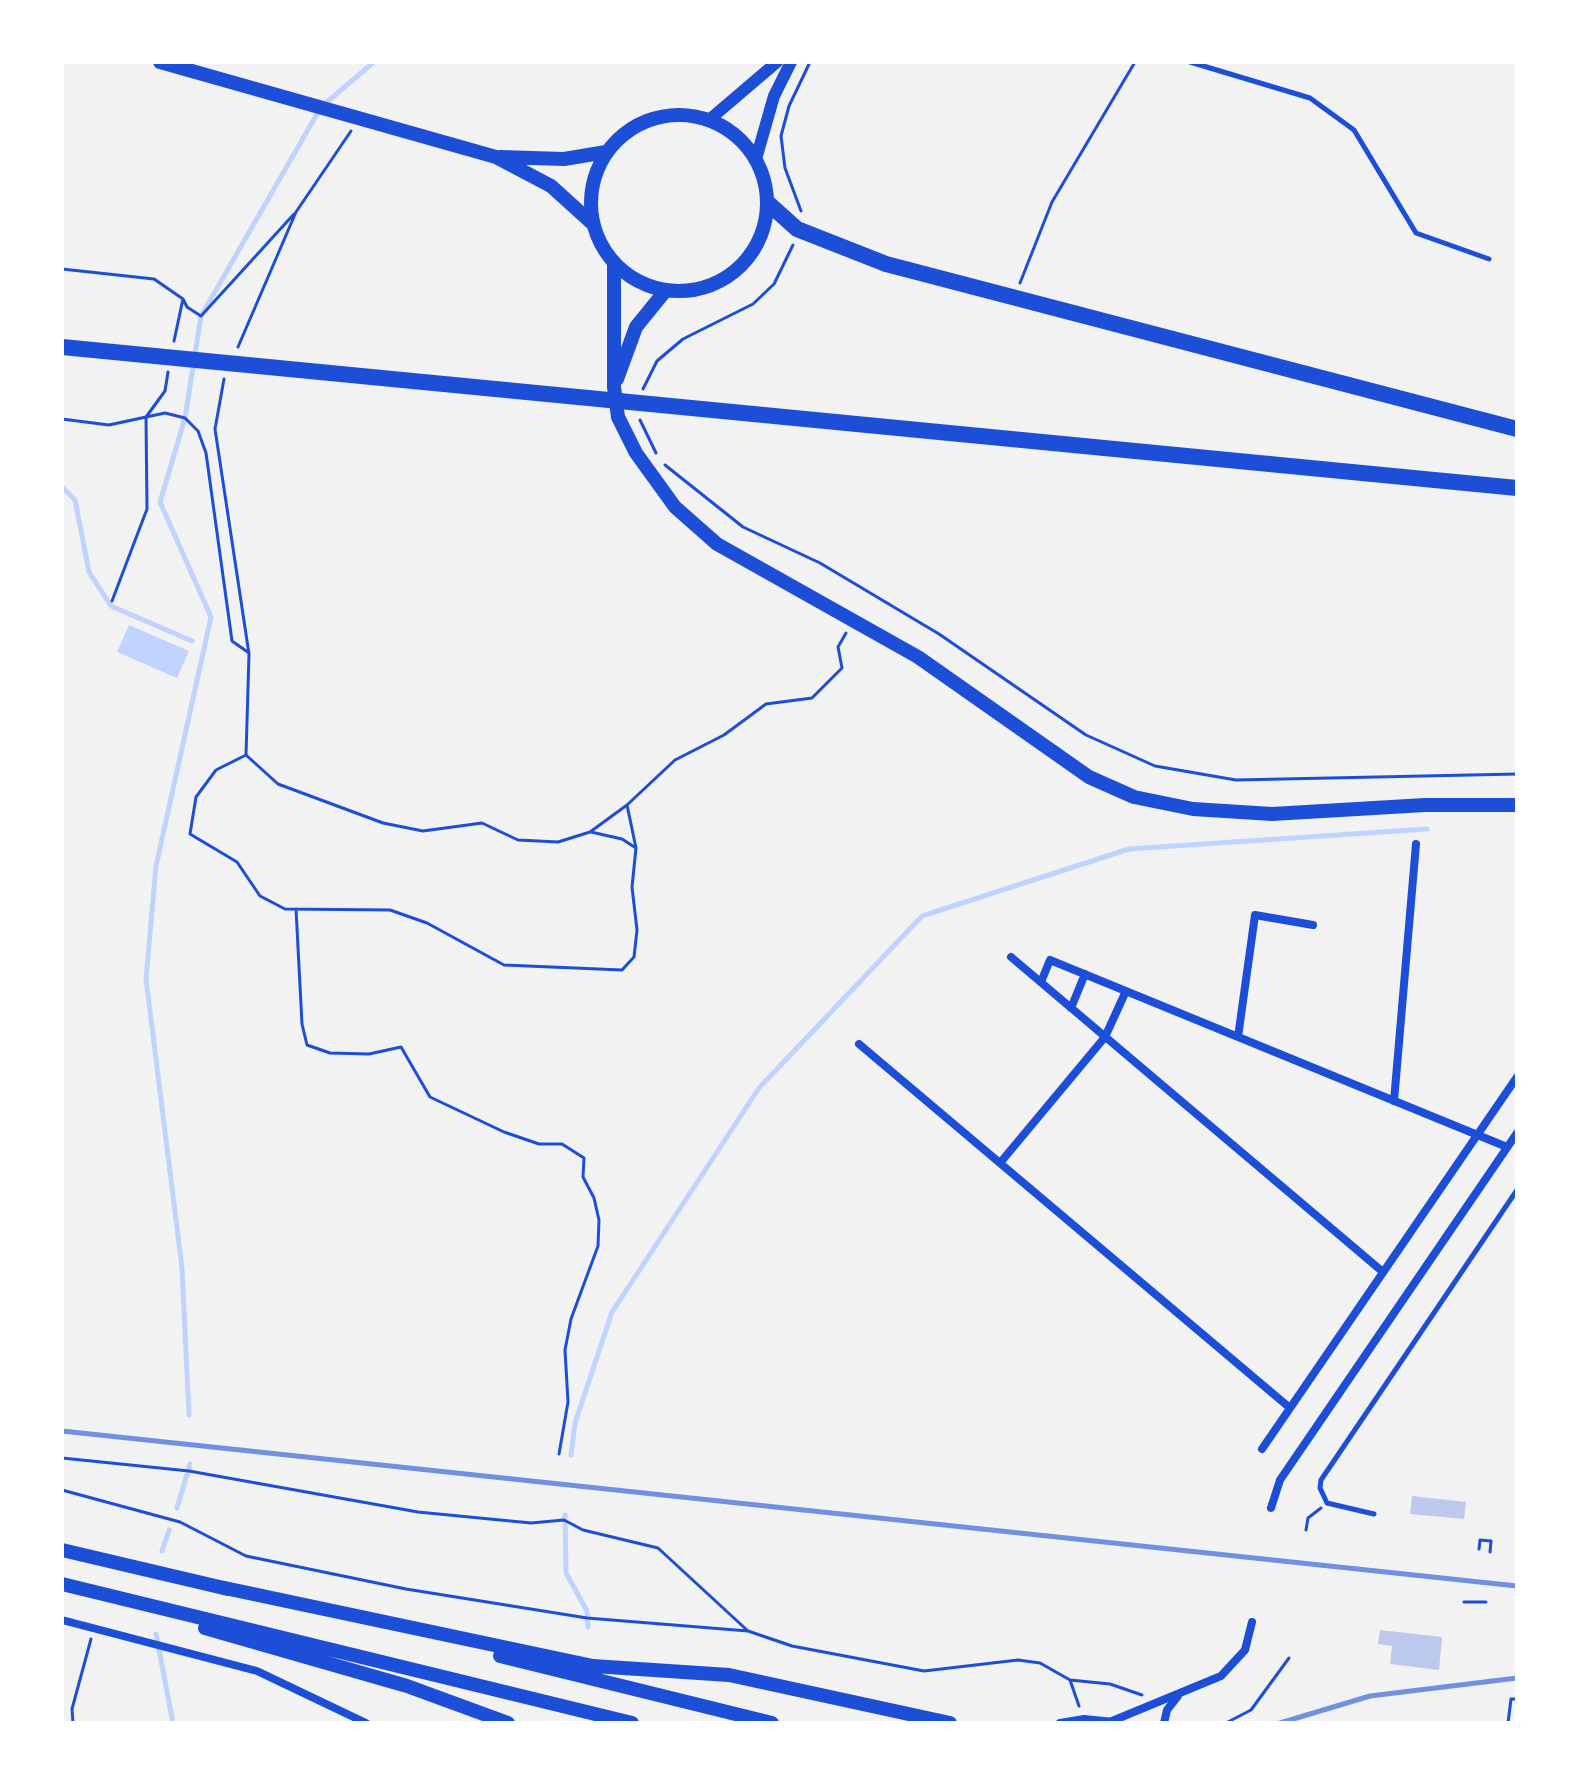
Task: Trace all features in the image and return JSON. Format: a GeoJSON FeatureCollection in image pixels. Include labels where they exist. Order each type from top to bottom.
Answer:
{"type":"FeatureCollection","features":[{"type":"Feature","properties":{"kind":"highway"},"geometry":{"type":"LineString","coordinates":[[768,203],[797,229],[886,264],[1517,429]]}},
{"type":"Feature","properties":{"kind":"highway"},"geometry":{"type":"LineString","coordinates":[[62,347],[162,358],[239,358],[596,398],[1517,488]]}},
{"type":"Feature","properties":{"kind":"main road"},"geometry":{"type":"LineString","coordinates":[[160,62],[496,157],[551,186],[593,224],[614,263],[638,281],[666,290],[696,290],[724,279],[748,259],[762,233],[768,203],[765,180],[756,159],[728,129],[709,120],[681,114],[652,118],[626,132],[606,152],[593,187],[593,224]]}},
{"type":"Feature","properties":{"kind":"main road"},"geometry":{"type":"LineString","coordinates":[[496,157],[564,159],[606,152]]}},
{"type":"Feature","properties":{"kind":"main road"},"geometry":{"type":"LineString","coordinates":[[614,263],[614,387],[618,417],[636,453],[675,507],[717,544],[918,657],[1089,777],[1134,797],[1193,809],[1272,814],[1425,805],[1517,805]]}},
{"type":"Feature","properties":{"kind":"main road"},"geometry":{"type":"LineString","coordinates":[[614,387],[636,327],[666,290]]}},
{"type":"Feature","properties":{"kind":"main road"},"geometry":{"type":"LineString","coordinates":[[62,1550],[772,1723]]}},
{"type":"Feature","properties":{"kind":"main road"},"geometry":{"type":"LineString","coordinates":[[62,1586],[407,1686],[508,1723]]}},
{"type":"Feature","properties":{"kind":"main road"},"geometry":{"type":"LineString","coordinates":[[62,1586],[632,1723]]}},
{"type":"Feature","properties":{"kind":"main road"},"geometry":{"type":"LineString","coordinates":[[220,1587],[593,1666],[729,1675],[950,1723]]}},
{"type":"Feature","properties":{"kind":"street"},"geometry":{"type":"LineString","coordinates":[[709,120],[777,62]]}},
{"type":"Feature","properties":{"kind":"street"},"geometry":{"type":"LineString","coordinates":[[756,159],[774,96],[791,62]]}},
{"type":"Feature","properties":{"kind":"street"},"geometry":{"type":"LineString","coordinates":[[1394,1101],[1416,844]]}},
{"type":"Feature","properties":{"kind":"street"},"geometry":{"type":"LineString","coordinates":[[1238,1037],[1255,915],[1313,925]]}},
{"type":"Feature","properties":{"kind":"street"},"geometry":{"type":"LineString","coordinates":[[1011,957],[1383,1272]]}},
{"type":"Feature","properties":{"kind":"street"},"geometry":{"type":"LineString","coordinates":[[1041,982],[1050,960],[1507,1147]]}},
{"type":"Feature","properties":{"kind":"street"},"geometry":{"type":"LineString","coordinates":[[1071,1008],[1085,974]]}},
{"type":"Feature","properties":{"kind":"street"},"geometry":{"type":"LineString","coordinates":[[1000,1163],[1105,1037],[1126,991]]}},
{"type":"Feature","properties":{"kind":"street"},"geometry":{"type":"LineString","coordinates":[[859,1044],[1290,1408]]}},
{"type":"Feature","properties":{"kind":"street"},"geometry":{"type":"LineString","coordinates":[[1262,1449],[1517,1077]]}},
{"type":"Feature","properties":{"kind":"street"},"geometry":{"type":"LineString","coordinates":[[1271,1508],[1280,1480],[1517,1133]]}},
{"type":"Feature","properties":{"kind":"street"},"geometry":{"type":"LineString","coordinates":[[62,1620],[257,1671],[366,1723]]}},
{"type":"Feature","properties":{"kind":"street"},"geometry":{"type":"LineString","coordinates":[[1060,1723],[1084,1719],[1115,1722],[1153,1701],[1178,1696],[1221,1676],[1245,1650],[1252,1622]]}},
{"type":"Feature","properties":{"kind":"street"},"geometry":{"type":"LineString","coordinates":[[1164,1723],[1167,1710],[1178,1696]]}},
{"type":"Feature","properties":{"kind":"lane"},"geometry":{"type":"LineString","coordinates":[[1190,62],[1310,98],[1354,130],[1416,233],[1489,259]]}},
{"type":"Feature","properties":{"kind":"lane"},"geometry":{"type":"LineString","coordinates":[[1374,1514],[1327,1503],[1320,1488],[1328,1466],[1517,1190]]}},
{"type":"Feature","properties":{"kind":"path"},"geometry":{"type":"LineString","coordinates":[[810,62],[789,106],[781,136],[785,168],[800,201],[802,216],[788,260],[774,284],[753,304],[683,339],[657,361],[644,383],[640,420],[661,462],[743,527],[820,563],[939,634],[1086,735],[1155,766],[1236,780],[1517,774]]}},
{"type":"Feature","properties":{"kind":"path"},"geometry":{"type":"LineString","coordinates":[[1015,298],[1052,202],[1135,62]]}},
{"type":"Feature","properties":{"kind":"path"},"geometry":{"type":"LineString","coordinates":[[62,269],[154,279],[201,316],[296,212],[357,117]]}},
{"type":"Feature","properties":{"kind":"path"},"geometry":{"type":"LineString","coordinates":[[239,358],[296,212]]}},
{"type":"Feature","properties":{"kind":"path"},"geometry":{"type":"LineString","coordinates":[[174,345],[183,299]]}},
{"type":"Feature","properties":{"kind":"path"},"geometry":{"type":"LineString","coordinates":[[112,601],[147,509],[146,417],[165,391],[162,358]]}},
{"type":"Feature","properties":{"kind":"path"},"geometry":{"type":"LineString","coordinates":[[224,379],[215,429],[249,654],[246,755],[278,784],[383,823],[423,831],[482,823],[518,840],[558,842],[590,832],[627,805],[675,760],[724,735],[766,704],[812,698],[842,668],[838,647],[854,619]]}},
{"type":"Feature","properties":{"kind":"path"},"geometry":{"type":"LineString","coordinates":[[62,419],[109,425],[165,413],[185,418],[198,431],[206,453],[232,641],[249,654]]}},
{"type":"Feature","properties":{"kind":"path"},"geometry":{"type":"LineString","coordinates":[[246,755],[216,770],[196,797],[190,834],[237,862],[260,896],[285,909],[390,910],[427,923],[504,965],[622,970],[634,957],[637,930],[632,887],[636,848],[627,805]]}},
{"type":"Feature","properties":{"kind":"path"},"geometry":{"type":"LineString","coordinates":[[590,832],[622,839],[636,848]]}},
{"type":"Feature","properties":{"kind":"path"},"geometry":{"type":"LineString","coordinates":[[296,909],[302,1024],[307,1045],[330,1053],[369,1054],[401,1047],[411,1070],[430,1097],[504,1132],[539,1144],[562,1144],[584,1158],[583,1177],[594,1198],[599,1220],[598,1246],[571,1319],[565,1350],[568,1402],[559,1454]]}},
{"type":"Feature","properties":{"kind":"path"},"geometry":{"type":"LineString","coordinates":[[62,1458],[189,1471],[418,1512],[531,1523],[557,1520],[658,1548],[748,1631]]}},
{"type":"Feature","properties":{"kind":"path"},"geometry":{"type":"LineString","coordinates":[[62,1490],[180,1522],[246,1556],[392,1586],[587,1618],[748,1631],[792,1646],[924,1671],[1018,1660],[1040,1663],[1070,1680],[1110,1684],[1153,1701]]}},
{"type":"Feature","properties":{"kind":"path"},"geometry":{"type":"LineString","coordinates":[[1306,1530],[1308,1518],[1327,1503]]}},
{"type":"Feature","properties":{"kind":"path"},"geometry":{"type":"LineString","coordinates":[[557,1520],[558,1514]]}},
{"type":"Feature","properties":{"kind":"path"},"geometry":{"type":"LineString","coordinates":[[1479,1549],[1480,1540],[1491,1541],[1490,1552]]}},
{"type":"Feature","properties":{"kind":"path"},"geometry":{"type":"LineString","coordinates":[[1464,1602],[1486,1602]]}},
{"type":"Feature","properties":{"kind":"path"},"geometry":{"type":"LineString","coordinates":[[73,1723],[72,1709],[94,1628]]}},
{"type":"Feature","properties":{"kind":"path"},"geometry":{"type":"LineString","coordinates":[[1226,1723],[1251,1710],[1289,1658]]}},
{"type":"Feature","properties":{"kind":"path"},"geometry":{"type":"LineString","coordinates":[[1070,1680],[1084,1719]]}},
{"type":"Feature","properties":{"kind":"path"},"geometry":{"type":"LineString","coordinates":[[1508,1723],[1511,1699],[1517,1699]]}},
{"type":"Feature","properties":{"kind":"water"},"geometry":{"type":"Polygon","coordinates":[[[129,625],[189,651],[177,678],[117,652],[129,625]]]}},
{"type":"Feature","properties":{"kind":"building"},"geometry":{"type":"Polygon","coordinates":[[[1412,1496],[1466,1502],[1464,1519],[1410,1514],[1412,1496]]]}},
{"type":"Feature","properties":{"kind":"building"},"geometry":{"type":"Polygon","coordinates":[[[1380,1630],[1442,1637],[1439,1670],[1390,1664],[1392,1646],[1378,1644],[1380,1630]]]}},
{"type":"Feature","properties":{"kind":"waterway"},"geometry":{"type":"LineString","coordinates":[[189,1415],[182,1268],[146,979],[156,866],[211,617],[160,502],[185,418],[201,316],[321,107],[374,62]]}},
{"type":"Feature","properties":{"kind":"waterway"},"geometry":{"type":"LineString","coordinates":[[62,487],[75,500],[89,572],[111,606],[192,641]]}},
{"type":"Feature","properties":{"kind":"waterway"},"geometry":{"type":"LineString","coordinates":[[571,1455],[575,1423],[612,1312],[759,1088],[922,916],[1129,849],[1427,829]]}},
{"type":"Feature","properties":{"kind":"waterway"},"geometry":{"type":"LineString","coordinates":[[177,1508],[190,1464]]}},
{"type":"Feature","properties":{"kind":"waterway"},"geometry":{"type":"LineString","coordinates":[[565,1515],[566,1573],[587,1611],[588,1627]]}},
{"type":"Feature","properties":{"kind":"waterway"},"geometry":{"type":"LineString","coordinates":[[162,1551],[169,1530]]}},
{"type":"Feature","properties":{"kind":"waterway"},"geometry":{"type":"LineString","coordinates":[[156,1634],[173,1723]]}},
{"type":"Feature","properties":{"kind":"railway"},"geometry":{"type":"LineString","coordinates":[[62,1431],[1517,1586]]}},
{"type":"Feature","properties":{"kind":"railway"},"geometry":{"type":"LineString","coordinates":[[1280,1723],[1370,1696],[1517,1678]]}}]}
